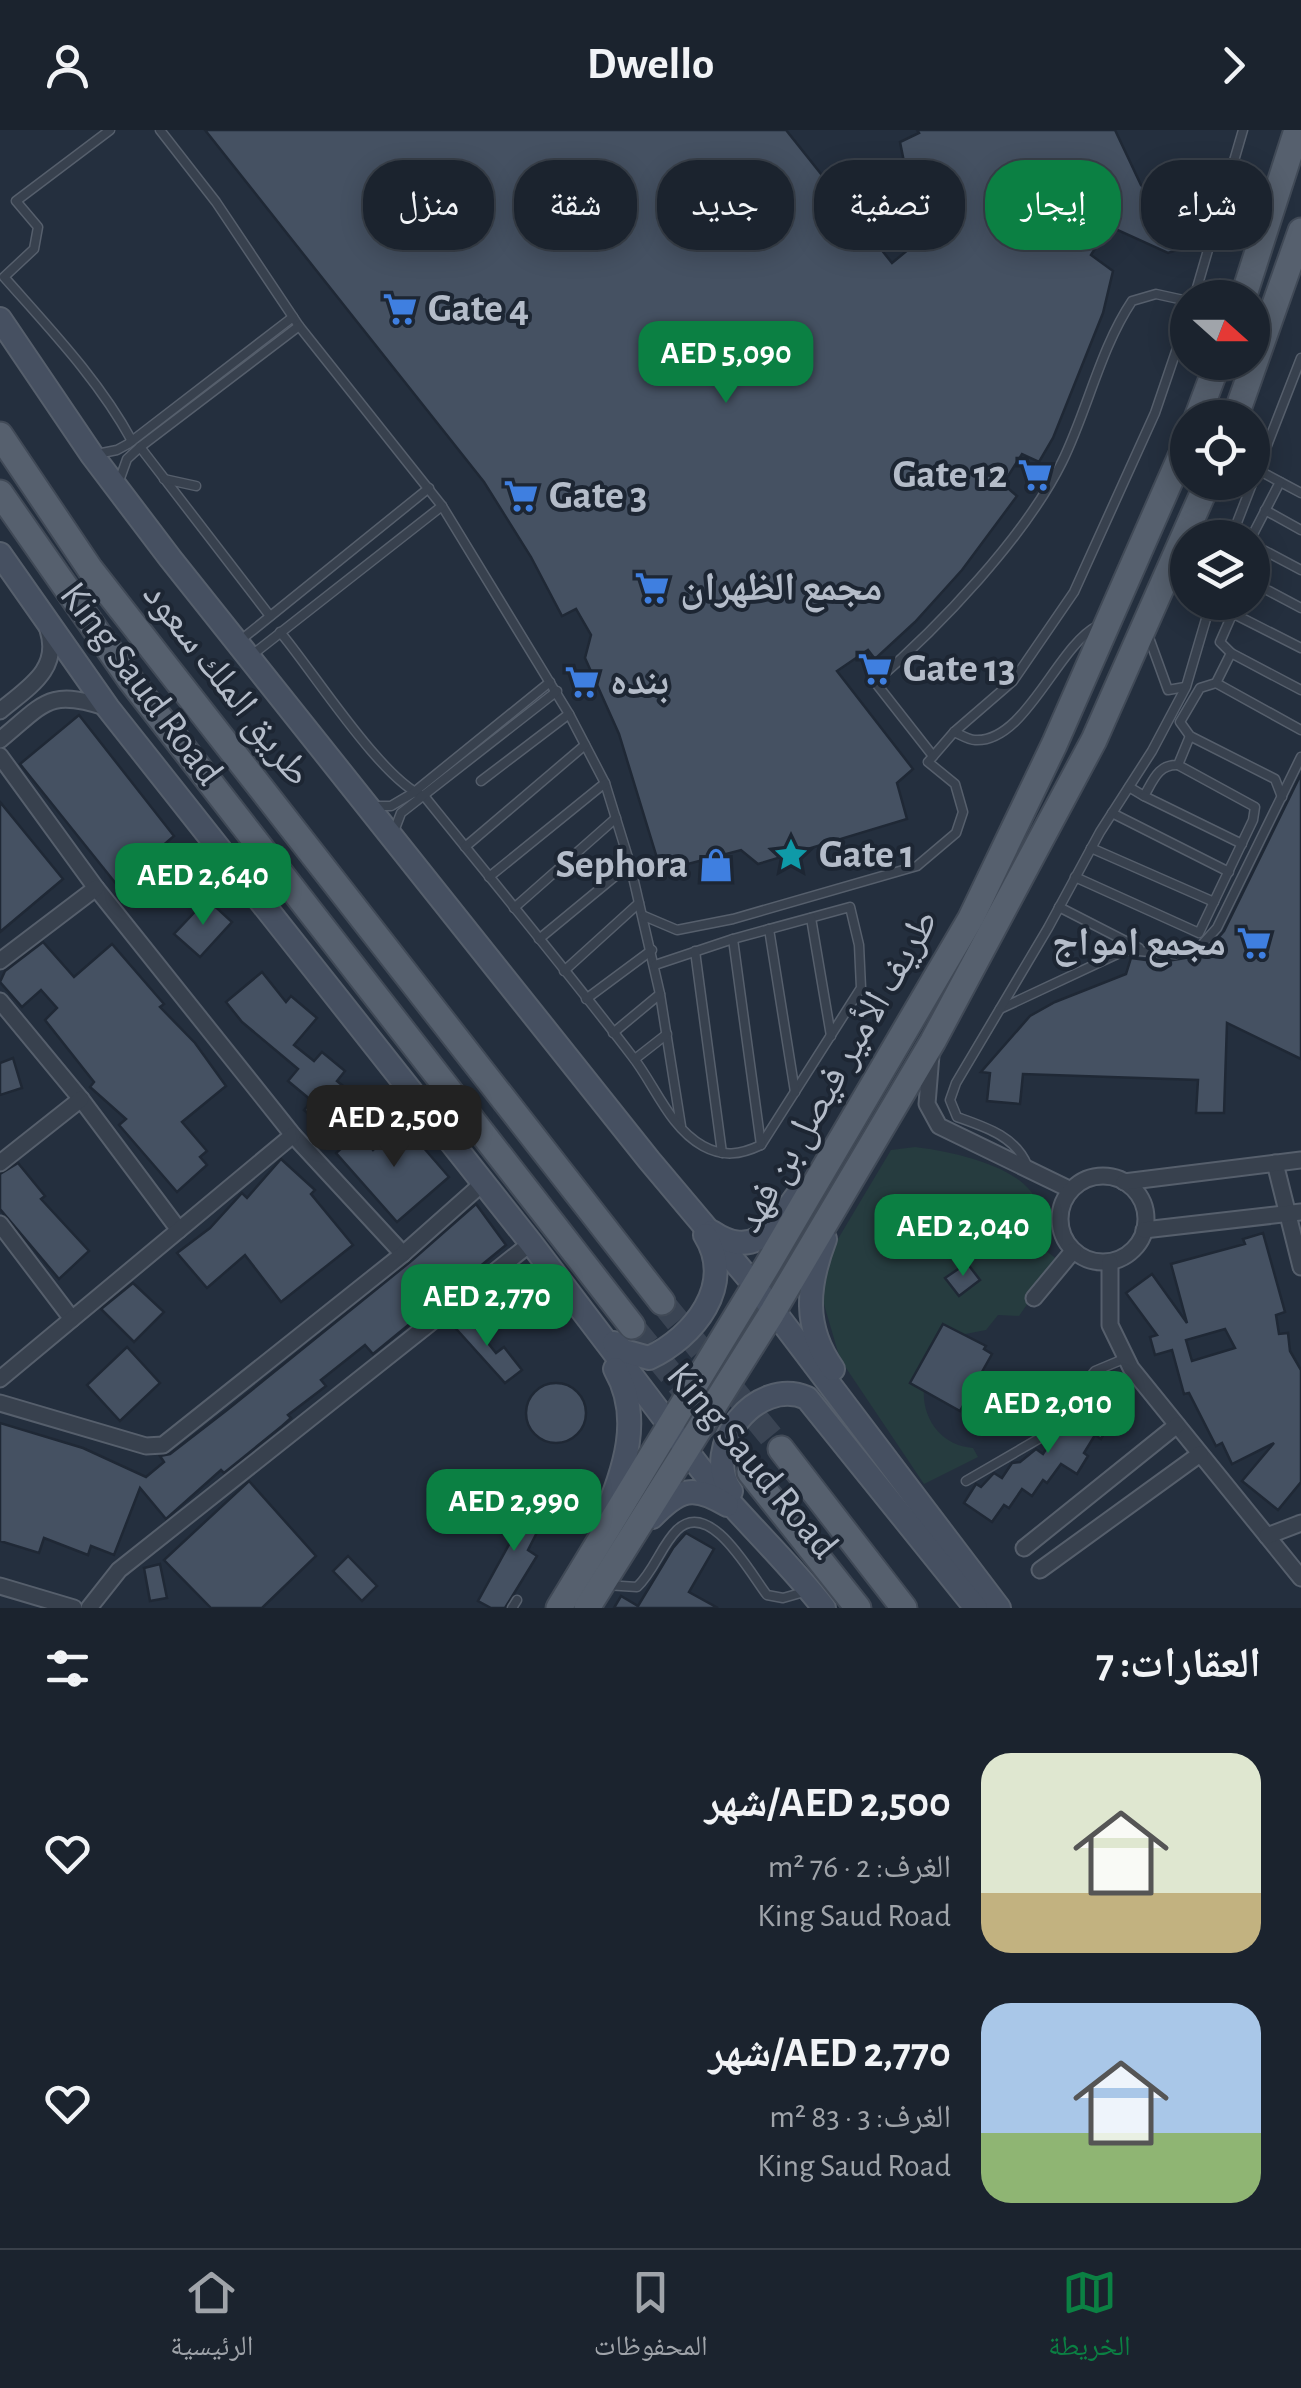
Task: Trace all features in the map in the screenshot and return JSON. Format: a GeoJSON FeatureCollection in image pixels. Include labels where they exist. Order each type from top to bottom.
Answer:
{"type":"FeatureCollection","features":[{"type":"Feature","properties":{"kind":"main road"},"geometry":{"type":"LineString","coordinates":[[1248,280],[1297,130]]}},
{"type":"Feature","properties":{"kind":"main road"},"geometry":{"type":"LineString","coordinates":[[1242,400],[1301,232]]}},
{"type":"Feature","properties":{"kind":"main road"},"geometry":{"type":"LineString","coordinates":[[0,319],[117,489],[364,806],[754,1286],[999,1608]]}},
{"type":"Feature","properties":{"kind":"main road","name":"طريق الملك سعود"},"geometry":{"type":"LineString","coordinates":[[0,435],[90,569],[662,1302]]}},
{"type":"Feature","properties":{"kind":"main road","name":"طريف الأمير فيصل بن فهد"},"geometry":{"type":"LineString","coordinates":[[559,1608],[850,1126],[970,918],[1111,618],[1170,482]]}},
{"type":"Feature","properties":{"kind":"main road","name":"طريق الملك سعود"},"geometry":{"type":"LineString","coordinates":[[0,493],[129,678],[632,1326]]}},
{"type":"Feature","properties":{"kind":"main road","name":"طريف الأمير فيصل بن فهد"},"geometry":{"type":"LineString","coordinates":[[587,1608],[772,1313],[933,1041],[1094,740],[1200,500]]}},
{"type":"Feature","properties":{"kind":"main road","name":"King Saud Road"},"geometry":{"type":"LineString","coordinates":[[0,554],[108,708],[531,1243],[686,1451],[817,1599]]}},
{"type":"Feature","properties":{"kind":"main road"},"geometry":{"type":"LineString","coordinates":[[704,1226],[738,1244],[757,1241],[768,1234],[850,1126]]}},
{"type":"Feature","properties":{"kind":"main road"},"geometry":{"type":"LineString","coordinates":[[843,1195],[810,1284],[812,1330],[820,1350],[1012,1608]]}},
{"type":"Feature","properties":{"kind":"main road"},"geometry":{"type":"LineString","coordinates":[[599,1332],[624,1351],[649,1358],[683,1338],[705,1310],[713,1291],[715,1260],[711,1245],[685,1204]]}},
{"type":"Feature","properties":{"kind":"main road"},"geometry":{"type":"LineString","coordinates":[[573,1297],[619,1376],[632,1417],[623,1471],[588,1562]]}},
{"type":"Feature","properties":{"kind":"main road"},"geometry":{"type":"LineString","coordinates":[[766,1538],[727,1486],[720,1462],[728,1436],[745,1414],[768,1397],[795,1393],[816,1407],[976,1608]]}},
{"type":"Feature","properties":{"kind":"main road"},"geometry":{"type":"LineString","coordinates":[[781,1449],[904,1608]]}},
{"type":"Feature","properties":{"kind":"main road"},"geometry":{"type":"LineString","coordinates":[[750,1472],[858,1608]]}},
{"type":"Feature","properties":{"kind":"main road"},"geometry":{"type":"LineString","coordinates":[[626,1546],[669,1499],[681,1492],[704,1493],[746,1516]]}},
{"type":"Feature","properties":{"kind":"street"},"geometry":{"type":"LineString","coordinates":[[0,712],[39,678],[52,655],[45,621]]}},
{"type":"Feature","properties":{"kind":"street"},"geometry":{"type":"LineString","coordinates":[[0,740],[48,700],[76,698],[108,708]]}},
{"type":"Feature","properties":{"kind":"street"},"geometry":{"type":"LineString","coordinates":[[0,756],[96,888],[292,1135],[403,1254]]}},
{"type":"Feature","properties":{"kind":"street"},"geometry":{"type":"LineString","coordinates":[[0,961],[96,888]]}},
{"type":"Feature","properties":{"kind":"street"},"geometry":{"type":"LineString","coordinates":[[0,1000],[81,1099],[178,1230]]}},
{"type":"Feature","properties":{"kind":"street"},"geometry":{"type":"LineString","coordinates":[[933,1041],[927,1104],[939,1126],[1071,1190]]}},
{"type":"Feature","properties":{"kind":"street"},"geometry":{"type":"LineString","coordinates":[[0,1163],[81,1099]]}},
{"type":"Feature","properties":{"kind":"street"},"geometry":{"type":"LineString","coordinates":[[0,1379],[292,1135]]}},
{"type":"Feature","properties":{"kind":"street"},"geometry":{"type":"LineString","coordinates":[[1124,1182],[1142,1202],[1144,1230],[1132,1251],[1110,1262],[1084,1258],[1065,1240],[1060,1214],[1071,1190],[1096,1176],[1124,1182],[1301,1160]]}},
{"type":"Feature","properties":{"kind":"street"},"geometry":{"type":"LineString","coordinates":[[1275,1164],[1293,1213],[1301,1268]]}},
{"type":"Feature","properties":{"kind":"street"},"geometry":{"type":"LineString","coordinates":[[0,1403],[146,1446],[163,1445],[403,1254],[484,1183]]}},
{"type":"Feature","properties":{"kind":"street"},"geometry":{"type":"LineString","coordinates":[[1144,1230],[1293,1213]]}},
{"type":"Feature","properties":{"kind":"street"},"geometry":{"type":"LineString","coordinates":[[0,1224],[72,1320]]}},
{"type":"Feature","properties":{"kind":"street"},"geometry":{"type":"LineString","coordinates":[[89,1608],[120,1570],[531,1243]]}},
{"type":"Feature","properties":{"kind":"street"},"geometry":{"type":"LineString","coordinates":[[1034,1298],[1073,1251]]}},
{"type":"Feature","properties":{"kind":"street"},"geometry":{"type":"LineString","coordinates":[[1110,1262],[1110,1325],[1126,1358],[1301,1578]]}},
{"type":"Feature","properties":{"kind":"street"},"geometry":{"type":"LineString","coordinates":[[1024,1548],[1177,1424]]}},
{"type":"Feature","properties":{"kind":"street"},"geometry":{"type":"LineString","coordinates":[[1040,1570],[1200,1454]]}},
{"type":"Feature","properties":{"kind":"street"},"geometry":{"type":"LineString","coordinates":[[1267,1536],[1301,1523]]}},
{"type":"Feature","properties":{"kind":"street"},"geometry":{"type":"LineString","coordinates":[[0,1586],[74,1608]]}},
{"type":"Feature","properties":{"kind":"lane"},"geometry":{"type":"LineString","coordinates":[[110,130],[16,200],[38,227],[34,249],[4,277],[73,356],[120,417],[132,440]]}},
{"type":"Feature","properties":{"kind":"lane"},"geometry":{"type":"LineString","coordinates":[[160,130],[216,202],[292,317],[442,506],[570,714],[605,784],[644,916],[681,1130]]}},
{"type":"Feature","properties":{"kind":"lane"},"geometry":{"type":"LineString","coordinates":[[1197,280],[1243,130]]}},
{"type":"Feature","properties":{"kind":"lane"},"geometry":{"type":"LineString","coordinates":[[933,756],[876,682],[928,633],[1030,518],[1061,464],[1117,324],[1132,301],[1156,294],[1170,296]]}},
{"type":"Feature","properties":{"kind":"lane"},"geometry":{"type":"LineString","coordinates":[[92,455],[117,450],[132,440],[292,317]]}},
{"type":"Feature","properties":{"kind":"lane"},"geometry":{"type":"LineString","coordinates":[[117,489],[127,459],[140,447],[299,326]]}},
{"type":"Feature","properties":{"kind":"lane"},"geometry":{"type":"LineString","coordinates":[[1270,439],[1301,358]]}},
{"type":"Feature","properties":{"kind":"lane"},"geometry":{"type":"LineString","coordinates":[[644,916],[677,930],[733,919],[916,866],[956,833],[963,812],[955,784],[928,762],[954,732],[1013,681],[1074,592],[1155,413],[1170,369]]}},
{"type":"Feature","properties":{"kind":"lane"},"geometry":{"type":"LineString","coordinates":[[140,447],[270,616]]}},
{"type":"Feature","properties":{"kind":"lane"},"geometry":{"type":"LineString","coordinates":[[1270,477],[1301,493]]}},
{"type":"Feature","properties":{"kind":"lane"},"geometry":{"type":"LineString","coordinates":[[164,479],[196,486]]}},
{"type":"Feature","properties":{"kind":"lane"},"geometry":{"type":"LineString","coordinates":[[1261,520],[1280,482]]}},
{"type":"Feature","properties":{"kind":"lane"},"geometry":{"type":"LineString","coordinates":[[244,650],[270,616],[429,488]]}},
{"type":"Feature","properties":{"kind":"lane"},"geometry":{"type":"LineString","coordinates":[[244,650],[280,632],[442,506]]}},
{"type":"Feature","properties":{"kind":"lane"},"geometry":{"type":"LineString","coordinates":[[1265,510],[1301,530]]}},
{"type":"Feature","properties":{"kind":"lane"},"geometry":{"type":"LineString","coordinates":[[1270,552],[1301,570]]}},
{"type":"Feature","properties":{"kind":"lane"},"geometry":{"type":"LineString","coordinates":[[1270,592],[1301,608]]}},
{"type":"Feature","properties":{"kind":"lane"},"geometry":{"type":"LineString","coordinates":[[954,732],[976,740],[1008,731],[1089,630],[1111,618]]}},
{"type":"Feature","properties":{"kind":"lane"},"geometry":{"type":"LineString","coordinates":[[1029,1169],[1021,1150],[993,1130],[957,1116],[950,1100],[956,1083],[1091,848],[1152,751],[1186,687],[1206,620]]}},
{"type":"Feature","properties":{"kind":"lane"},"geometry":{"type":"LineString","coordinates":[[1226,620],[1220,642],[1231,654],[1301,690]]}},
{"type":"Feature","properties":{"kind":"lane"},"geometry":{"type":"LineString","coordinates":[[1253,620],[1301,648]]}},
{"type":"Feature","properties":{"kind":"lane"},"geometry":{"type":"LineString","coordinates":[[1145,626],[1168,690],[1186,687]]}},
{"type":"Feature","properties":{"kind":"lane"},"geometry":{"type":"LineString","coordinates":[[280,632],[366,744],[413,793],[425,797],[634,1059],[681,1130],[703,1146],[722,1154],[741,1154],[761,1145],[861,988],[859,945],[850,907],[841,889]]}},
{"type":"Feature","properties":{"kind":"lane"},"geometry":{"type":"LineString","coordinates":[[1231,654],[1216,683],[1200,688],[1180,722],[1190,736],[1275,779],[1282,797]]}},
{"type":"Feature","properties":{"kind":"lane"},"geometry":{"type":"LineString","coordinates":[[364,806],[391,806],[413,793],[550,682]]}},
{"type":"Feature","properties":{"kind":"lane"},"geometry":{"type":"LineString","coordinates":[[1216,683],[1301,730]]}},
{"type":"Feature","properties":{"kind":"lane"},"geometry":{"type":"LineString","coordinates":[[392,838],[400,813],[557,692]]}},
{"type":"Feature","properties":{"kind":"lane"},"geometry":{"type":"LineString","coordinates":[[482,781],[570,714]]}},
{"type":"Feature","properties":{"kind":"lane"},"geometry":{"type":"LineString","coordinates":[[1178,766],[1190,736]]}},
{"type":"Feature","properties":{"kind":"lane"},"geometry":{"type":"LineString","coordinates":[[465,848],[586,745]]}},
{"type":"Feature","properties":{"kind":"lane"},"geometry":{"type":"LineString","coordinates":[[1000,1009],[1126,950],[1175,954],[1197,950],[1217,928],[1301,757]]}},
{"type":"Feature","properties":{"kind":"lane"},"geometry":{"type":"LineString","coordinates":[[1076,877],[1198,933],[1254,820],[1255,806],[1169,765],[1159,770],[1144,796]]}},
{"type":"Feature","properties":{"kind":"lane"},"geometry":{"type":"LineString","coordinates":[[489,878],[605,784]]}},
{"type":"Feature","properties":{"kind":"lane"},"geometry":{"type":"LineString","coordinates":[[1128,787],[1242,844]]}},
{"type":"Feature","properties":{"kind":"lane"},"geometry":{"type":"LineString","coordinates":[[1112,813],[1228,872]]}},
{"type":"Feature","properties":{"kind":"lane"},"geometry":{"type":"LineString","coordinates":[[514,908],[616,818]]}},
{"type":"Feature","properties":{"kind":"lane"},"geometry":{"type":"LineString","coordinates":[[1091,848],[1214,902]]}},
{"type":"Feature","properties":{"kind":"lane"},"geometry":{"type":"LineString","coordinates":[[538,939],[630,864]]}},
{"type":"Feature","properties":{"kind":"lane"},"geometry":{"type":"LineString","coordinates":[[564,971],[639,903]]}},
{"type":"Feature","properties":{"kind":"lane"},"geometry":{"type":"LineString","coordinates":[[655,964],[732,938],[850,907]]}},
{"type":"Feature","properties":{"kind":"lane"},"geometry":{"type":"LineString","coordinates":[[1059,907],[1143,950]]}},
{"type":"Feature","properties":{"kind":"lane"},"geometry":{"type":"LineString","coordinates":[[811,918],[832,1036]]}},
{"type":"Feature","properties":{"kind":"lane"},"geometry":{"type":"LineString","coordinates":[[770,929],[795,1092]]}},
{"type":"Feature","properties":{"kind":"lane"},"geometry":{"type":"LineString","coordinates":[[732,938],[761,1145]]}},
{"type":"Feature","properties":{"kind":"lane"},"geometry":{"type":"LineString","coordinates":[[586,999],[652,950]]}},
{"type":"Feature","properties":{"kind":"lane"},"geometry":{"type":"LineString","coordinates":[[695,951],[722,1154]]}},
{"type":"Feature","properties":{"kind":"lane"},"geometry":{"type":"LineString","coordinates":[[613,1032],[660,994]]}},
{"type":"Feature","properties":{"kind":"lane"},"geometry":{"type":"LineString","coordinates":[[634,1059],[667,1034]]}},
{"type":"Feature","properties":{"kind":"lane"},"geometry":{"type":"LineString","coordinates":[[966,1481],[1040,1438],[1095,1371],[1126,1358]]}},
{"type":"Feature","properties":{"kind":"lane"},"geometry":{"type":"LineString","coordinates":[[602,1585],[637,1587],[676,1531],[696,1522],[719,1531],[766,1595],[817,1599]]}},
{"type":"Feature","properties":{"kind":"green space"},"geometry":{"type":"Polygon","coordinates":[[[915,1147],[985,1163],[1019,1180],[1038,1205],[1037,1244],[1058,1260],[1019,1316],[998,1315],[986,1330],[950,1337],[935,1362],[924,1387],[930,1420],[943,1436],[973,1448],[978,1457],[924,1484],[840,1359],[821,1294],[829,1254],[891,1150],[915,1147]]]}},
{"type":"Feature","properties":{"kind":"building"},"geometry":{"type":"Polygon","coordinates":[[[205,130],[786,130],[814,165],[814,250],[882,250],[892,263],[908,250],[965,250],[965,160],[904,160],[900,142],[919,133],[917,130],[1115,130],[1141,185],[1141,241],[1121,231],[1121,160],[985,160],[985,250],[1094,250],[1091,255],[1113,271],[1103,313],[1053,438],[1039,462],[1022,454],[1003,484],[1017,496],[962,570],[915,622],[875,659],[868,650],[837,671],[913,769],[897,783],[907,819],[758,864],[741,850],[661,871],[619,734],[585,658],[591,635],[576,609],[562,616],[484,482],[205,130]]]}},
{"type":"Feature","properties":{"kind":"building"},"geometry":{"type":"Polygon","coordinates":[[[79,715],[174,836],[117,885],[20,764],[79,715]]]}},
{"type":"Feature","properties":{"kind":"building","name":"مجمع امواج"},"geometry":{"type":"Polygon","coordinates":[[[1301,774],[1301,1059],[1227,1023],[1224,1113],[1196,1113],[1198,1080],[1023,1074],[1020,1104],[987,1101],[990,1073],[981,1072],[1030,1016],[1126,974],[1131,958],[1161,962],[1203,955],[1224,931],[1301,774]]]}},
{"type":"Feature","properties":{"kind":"building"},"geometry":{"type":"Polygon","coordinates":[[[0,802],[63,879],[0,932],[0,802]]]}},
{"type":"Feature","properties":{"kind":"building"},"geometry":{"type":"Polygon","coordinates":[[[207,899],[232,922],[200,957],[174,934],[207,899]]]}},
{"type":"Feature","properties":{"kind":"building"},"geometry":{"type":"Polygon","coordinates":[[[43,942],[74,977],[112,944],[226,1086],[182,1122],[207,1151],[200,1157],[207,1165],[177,1192],[119,1125],[126,1119],[90,1087],[94,1082],[45,1020],[57,1008],[41,990],[22,1007],[0,982],[5,971],[43,942]]]}},
{"type":"Feature","properties":{"kind":"building"},"geometry":{"type":"Polygon","coordinates":[[[262,972],[286,1002],[291,996],[317,1018],[294,1045],[314,1061],[322,1052],[345,1071],[337,1081],[353,1094],[326,1128],[304,1110],[312,1101],[288,1081],[298,1069],[242,1022],[226,1002],[262,972]]]}},
{"type":"Feature","properties":{"kind":"building"},"geometry":{"type":"Polygon","coordinates":[[[13,1058],[22,1088],[0,1095],[0,1063],[13,1058]]]}},
{"type":"Feature","properties":{"kind":"building"},"geometry":{"type":"Polygon","coordinates":[[[403,1124],[449,1177],[397,1222],[336,1153],[359,1133],[373,1150],[403,1124]]]}},
{"type":"Feature","properties":{"kind":"building"},"geometry":{"type":"Polygon","coordinates":[[[281,1159],[315,1190],[311,1194],[353,1245],[281,1302],[245,1255],[207,1288],[177,1253],[210,1228],[242,1193],[247,1198],[281,1159]]]}},
{"type":"Feature","properties":{"kind":"building"},"geometry":{"type":"Polygon","coordinates":[[[18,1163],[45,1196],[41,1199],[89,1251],[59,1279],[0,1209],[0,1174],[18,1163]]]}},
{"type":"Feature","properties":{"kind":"building"},"geometry":{"type":"Polygon","coordinates":[[[476,1204],[506,1245],[373,1354],[365,1345],[321,1380],[326,1386],[288,1415],[291,1418],[224,1473],[221,1470],[166,1519],[140,1488],[114,1555],[91,1546],[88,1555],[44,1538],[39,1553],[0,1541],[0,1423],[83,1448],[146,1477],[164,1462],[160,1456],[170,1454],[227,1410],[476,1204]]]}},
{"type":"Feature","properties":{"kind":"building"},"geometry":{"type":"Polygon","coordinates":[[[1263,1233],[1285,1312],[1276,1315],[1279,1334],[1288,1333],[1290,1351],[1301,1370],[1301,1482],[1278,1510],[1242,1481],[1274,1443],[1232,1464],[1222,1443],[1216,1446],[1189,1393],[1184,1394],[1172,1350],[1155,1355],[1150,1337],[1157,1335],[1126,1293],[1152,1274],[1187,1323],[1171,1264],[1245,1244],[1243,1239],[1263,1233]],[[1225,1329],[1186,1340],[1192,1361],[1235,1348],[1225,1329]]]}},
{"type":"Feature","properties":{"kind":"building"},"geometry":{"type":"Polygon","coordinates":[[[967,1263],[980,1280],[959,1296],[945,1278],[967,1263]]]}},
{"type":"Feature","properties":{"kind":"building"},"geometry":{"type":"Polygon","coordinates":[[[133,1283],[164,1312],[134,1342],[101,1309],[133,1283]]]}},
{"type":"Feature","properties":{"kind":"building"},"geometry":{"type":"Polygon","coordinates":[[[463,1312],[496,1353],[504,1347],[522,1370],[505,1383],[450,1322],[463,1312]]]}},
{"type":"Feature","properties":{"kind":"building"},"geometry":{"type":"Polygon","coordinates":[[[943,1324],[986,1346],[984,1349],[992,1354],[960,1411],[910,1383],[943,1324]]]}},
{"type":"Feature","properties":{"kind":"building"},"geometry":{"type":"Polygon","coordinates":[[[127,1347],[160,1383],[120,1421],[87,1385],[127,1347]]]}},
{"type":"Feature","properties":{"kind":"building"},"geometry":{"type":"Polygon","coordinates":[[[556,1383],[577,1392],[586,1413],[577,1434],[556,1443],[535,1434],[526,1413],[535,1392],[556,1383]]]}},
{"type":"Feature","properties":{"kind":"building"},"geometry":{"type":"Polygon","coordinates":[[[1093,1385],[1118,1401],[1101,1439],[1095,1435],[1084,1453],[1088,1456],[1077,1474],[1061,1464],[1032,1496],[1022,1489],[1009,1508],[1004,1505],[992,1522],[964,1503],[976,1484],[981,1487],[994,1473],[1002,1478],[1012,1463],[1020,1462],[1036,1449],[1043,1454],[1093,1385]]]}},
{"type":"Feature","properties":{"kind":"building"},"geometry":{"type":"Polygon","coordinates":[[[249,1481],[316,1556],[262,1608],[211,1608],[164,1560],[249,1481]]]}},
{"type":"Feature","properties":{"kind":"building"},"geometry":{"type":"Polygon","coordinates":[[[516,1498],[547,1513],[528,1550],[537,1556],[505,1608],[491,1608],[478,1601],[512,1539],[499,1532],[516,1498]]]}},
{"type":"Feature","properties":{"kind":"building"},"geometry":{"type":"Polygon","coordinates":[[[686,1533],[714,1549],[689,1592],[718,1608],[614,1608],[621,1596],[638,1606],[686,1533]]]}},
{"type":"Feature","properties":{"kind":"building"},"geometry":{"type":"Polygon","coordinates":[[[348,1556],[377,1586],[362,1601],[333,1571],[348,1556]]]}},
{"type":"Feature","properties":{"kind":"building"},"geometry":{"type":"Polygon","coordinates":[[[160,1564],[167,1598],[150,1601],[144,1568],[160,1564]]]}},
{"type":"Feature","properties":{"kind":"tunnel"},"geometry":{"type":"LineString","coordinates":[[662,1302],[781,1449]]}},
{"type":"Feature","properties":{"kind":"tunnel"},"geometry":{"type":"LineString","coordinates":[[632,1326],[750,1472]]}},
{"type":"Feature","properties":{"kind":"place","name":"Gate 4"},"geometry":{"type":"Point","coordinates":[400,309]}},
{"type":"Feature","properties":{"kind":"place","name":"Gate 12"},"geometry":{"type":"Point","coordinates":[1035,475]}},
{"type":"Feature","properties":{"kind":"place","name":"Gate 3"},"geometry":{"type":"Point","coordinates":[521,496]}},
{"type":"Feature","properties":{"kind":"place","name":"مجمع الظهران"},"geometry":{"type":"Point","coordinates":[652,588]}},
{"type":"Feature","properties":{"kind":"place","name":"Gate 13"},"geometry":{"type":"Point","coordinates":[875,669]}},
{"type":"Feature","properties":{"kind":"place","name":"بنده"},"geometry":{"type":"Point","coordinates":[582,682]}},
{"type":"Feature","properties":{"kind":"place","name":"Gate 1"},"geometry":{"type":"Point","coordinates":[791,855]}},
{"type":"Feature","properties":{"kind":"place","name":"Sephora"},"geometry":{"type":"Point","coordinates":[716,865]}},
{"type":"Feature","properties":{"kind":"place","name":"مجمع امواج"},"geometry":{"type":"Point","coordinates":[1254,943]}}]}
